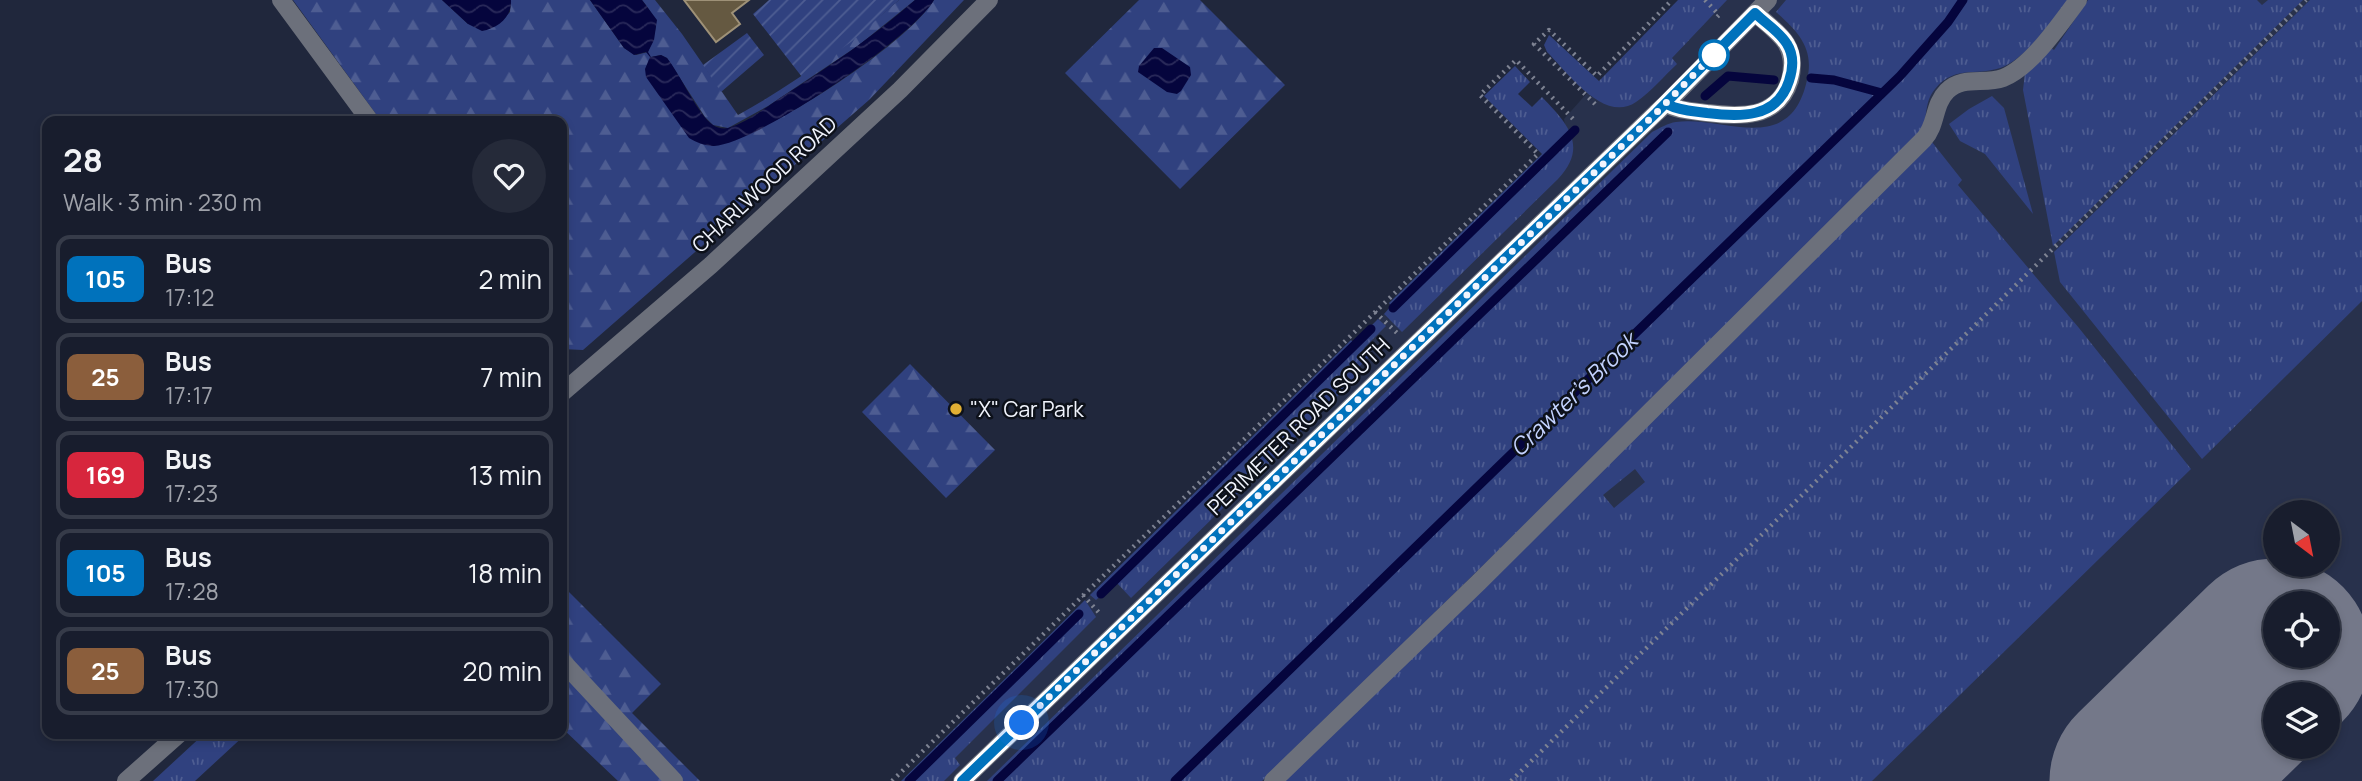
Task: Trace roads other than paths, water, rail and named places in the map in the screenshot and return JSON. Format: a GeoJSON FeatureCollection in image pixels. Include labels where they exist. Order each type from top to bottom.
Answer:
{"type":"FeatureCollection","features":[{"type":"Feature","properties":{"kind":"street"},"geometry":{"type":"LineString","coordinates":[[281,0],[366,116]]}},
{"type":"Feature","properties":{"kind":"street","name":"CHARLWOOD ROAD"},"geometry":{"type":"LineString","coordinates":[[567,385],[711,265],[900,90],[989,0]]}},
{"type":"Feature","properties":{"kind":"street","name":"PERIMETER ROAD SOUTH"},"geometry":{"type":"LineString","coordinates":[[962,781],[1666,104],[1768,0]]}},
{"type":"Feature","properties":{"kind":"street"},"geometry":{"type":"LineString","coordinates":[[1273,781],[1479,582],[1924,139],[1933,128],[1937,107],[1946,92],[1958,83],[1996,80],[2009,75],[2027,61],[2078,0]]}},
{"type":"Feature","properties":{"kind":"street"},"geometry":{"type":"LineString","coordinates":[[1666,104],[1682,110],[1740,116],[1765,111],[1780,99],[1791,73],[1789,49],[1781,36],[1755,13]]}},
{"type":"Feature","properties":{"kind":"street"},"geometry":{"type":"LineString","coordinates":[[567,665],[674,781]]}},
{"type":"Feature","properties":{"kind":"street"},"geometry":{"type":"LineString","coordinates":[[126,781],[173,739]]}},
{"type":"Feature","properties":{"kind":"water"},"geometry":{"type":"Polygon","coordinates":[[[442,0],[511,0],[511,6],[503,21],[482,31],[468,24],[442,0]]]}},
{"type":"Feature","properties":{"kind":"water"},"geometry":{"type":"Polygon","coordinates":[[[590,0],[642,0],[657,20],[654,40],[648,52],[651,57],[661,55],[667,58],[707,120],[718,128],[728,128],[748,119],[815,75],[915,0],[934,0],[897,38],[832,86],[764,127],[714,146],[689,138],[646,77],[645,69],[650,57],[646,52],[634,55],[624,48],[590,0]]]}},
{"type":"Feature","properties":{"kind":"water"},"geometry":{"type":"Polygon","coordinates":[[[1154,48],[1162,48],[1190,67],[1191,75],[1177,94],[1167,92],[1138,72],[1139,66],[1154,48]]]}},
{"type":"Feature","properties":{"kind":"waterway","name":"Crawter's Brook"},"geometry":{"type":"LineString","coordinates":[[1175,781],[1900,76],[1948,22],[1963,0]]}},
{"type":"Feature","properties":{"kind":"waterway"},"geometry":{"type":"LineString","coordinates":[[1705,96],[1728,76],[1774,80]]}},
{"type":"Feature","properties":{"kind":"waterway"},"geometry":{"type":"LineString","coordinates":[[1811,78],[1834,80],[1882,93]]}},
{"type":"Feature","properties":{"kind":"waterway"},"geometry":{"type":"LineString","coordinates":[[1393,308],[1575,130]]}},
{"type":"Feature","properties":{"kind":"waterway"},"geometry":{"type":"LineString","coordinates":[[997,781],[1668,132]]}},
{"type":"Feature","properties":{"kind":"waterway"},"geometry":{"type":"LineString","coordinates":[[1101,594],[1371,329]]}},
{"type":"Feature","properties":{"kind":"waterway"},"geometry":{"type":"LineString","coordinates":[[909,781],[1079,614]]}},
{"type":"Feature","properties":{"kind":"place","name":"\"X\" Car Park"},"geometry":{"type":"Point","coordinates":[956,409]}}]}
